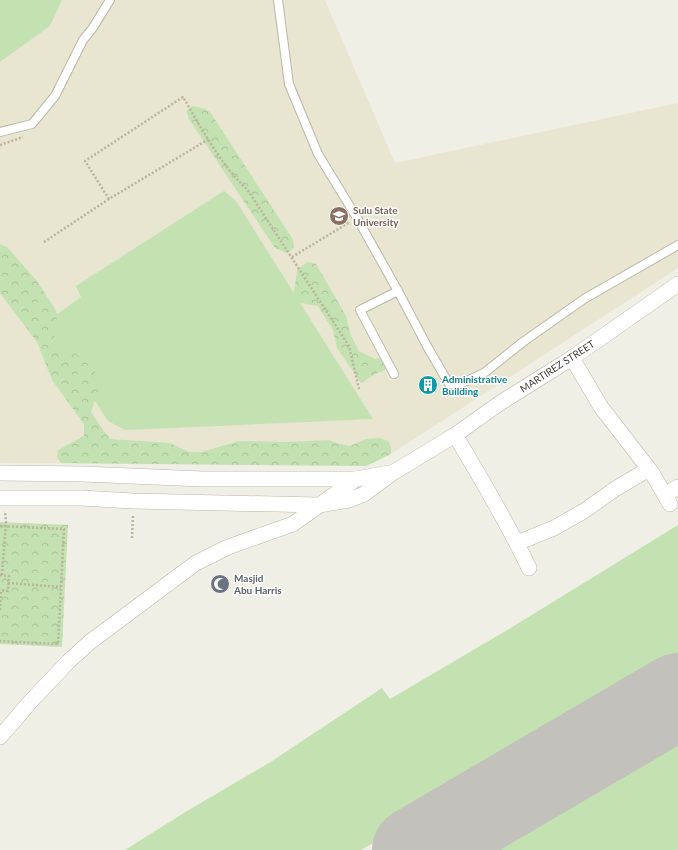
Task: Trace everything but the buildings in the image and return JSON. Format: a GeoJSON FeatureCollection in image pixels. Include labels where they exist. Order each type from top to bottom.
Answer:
{"type":"FeatureCollection","features":[{"type":"Feature","properties":{"kind":"street","name":"MARTIREZ STREET"},"geometry":{"type":"LineString","coordinates":[[2,498],[81,498],[133,501],[319,505],[349,500],[364,494],[394,472],[455,435],[500,403],[572,358],[678,284]]}},
{"type":"Feature","properties":{"kind":"street"},"geometry":{"type":"LineString","coordinates":[[572,358],[615,427],[648,469],[668,499],[678,487]]}},
{"type":"Feature","properties":{"kind":"street"},"geometry":{"type":"LineString","coordinates":[[455,435],[517,543],[529,568]]}},
{"type":"Feature","properties":{"kind":"street"},"geometry":{"type":"LineString","coordinates":[[517,543],[554,528],[584,511],[615,489],[648,469]]}},
{"type":"Feature","properties":{"kind":"street"},"geometry":{"type":"LineString","coordinates":[[0,473],[83,474],[202,479],[356,479],[394,472]]}},
{"type":"Feature","properties":{"kind":"street"},"geometry":{"type":"LineString","coordinates":[[81,498],[83,474]]}},
{"type":"Feature","properties":{"kind":"street"},"geometry":{"type":"LineString","coordinates":[[0,737],[30,702],[69,661],[90,642],[196,563],[228,547],[293,524],[356,479]]}},
{"type":"Feature","properties":{"kind":"lane"},"geometry":{"type":"LineString","coordinates":[[0,132],[32,124],[55,96],[83,40],[92,29],[110,0]]}},
{"type":"Feature","properties":{"kind":"lane"},"geometry":{"type":"LineString","coordinates":[[278,0],[289,84],[318,154],[357,218],[449,384],[460,384],[484,373],[584,299],[678,245]]}},
{"type":"Feature","properties":{"kind":"lane"},"geometry":{"type":"LineString","coordinates":[[394,374],[360,310],[398,291]]}},
{"type":"Feature","properties":{"kind":"path"},"geometry":{"type":"LineString","coordinates":[[109,199],[85,161],[183,97],[236,180],[247,189],[349,346],[359,389]]}},
{"type":"Feature","properties":{"kind":"path"},"geometry":{"type":"LineString","coordinates":[[44,242],[109,199],[209,139]]}},
{"type":"Feature","properties":{"kind":"path"},"geometry":{"type":"LineString","coordinates":[[292,257],[357,218]]}},
{"type":"Feature","properties":{"kind":"path"},"geometry":{"type":"LineString","coordinates":[[0,610],[1,590],[8,591],[9,576],[1,575],[5,526],[2,498]]}},
{"type":"Feature","properties":{"kind":"path"},"geometry":{"type":"LineString","coordinates":[[132,538],[133,501]]}},
{"type":"Feature","properties":{"kind":"path"},"geometry":{"type":"LineString","coordinates":[[0,526],[64,529],[58,644],[0,641]]}},
{"type":"Feature","properties":{"kind":"path"},"geometry":{"type":"LineString","coordinates":[[8,583],[61,587]]}},
{"type":"Feature","properties":{"kind":"shaded area","name":"Sulu State University"},"geometry":{"type":"Polygon","coordinates":[[[62,0],[325,0],[395,163],[678,103],[678,268],[391,454],[366,466],[0,463],[0,62],[50,26],[62,0]]]}},
{"type":"Feature","properties":{"kind":"green space"},"geometry":{"type":"Polygon","coordinates":[[[0,0],[62,0],[50,26],[0,62],[0,0]]]}},
{"type":"Feature","properties":{"kind":"green space"},"geometry":{"type":"Polygon","coordinates":[[[192,106],[202,108],[210,112],[292,238],[294,246],[290,251],[286,253],[275,248],[189,119],[187,110],[192,106]]]}},
{"type":"Feature","properties":{"kind":"green space"},"geometry":{"type":"Polygon","coordinates":[[[224,191],[236,201],[373,419],[125,430],[108,421],[45,323],[81,297],[76,286],[224,191]]]}},
{"type":"Feature","properties":{"kind":"green space"},"geometry":{"type":"Polygon","coordinates":[[[0,244],[7,247],[37,281],[55,309],[58,316],[52,333],[62,348],[80,356],[95,371],[98,391],[91,412],[110,439],[170,443],[189,452],[202,452],[239,441],[288,442],[329,440],[350,446],[366,439],[380,438],[388,441],[391,447],[391,454],[366,466],[61,463],[57,457],[58,450],[84,436],[84,424],[52,380],[37,342],[0,293],[0,244]]]}},
{"type":"Feature","properties":{"kind":"green space"},"geometry":{"type":"Polygon","coordinates":[[[307,262],[316,264],[346,316],[351,336],[359,351],[375,359],[386,356],[393,367],[377,373],[361,383],[337,348],[333,330],[318,306],[300,303],[294,293],[297,270],[307,262]]]}},
{"type":"Feature","properties":{"kind":"green space"},"geometry":{"type":"Polygon","coordinates":[[[0,522],[68,525],[62,647],[0,644],[0,522]]]}},
{"type":"Feature","properties":{"kind":"green space"},"geometry":{"type":"Polygon","coordinates":[[[678,525],[678,665],[361,850],[125,850],[187,811],[269,763],[382,688],[390,699],[509,629],[678,525]]]}},
{"type":"Feature","properties":{"kind":"green space"},"geometry":{"type":"Polygon","coordinates":[[[678,731],[678,850],[475,850],[678,731]]]}},
{"type":"Feature","properties":{"kind":"runway"},"geometry":{"type":"LineString","coordinates":[[415,850],[678,696]]}},
{"type":"Feature","properties":{"kind":"place","name":"Sulu State University"},"geometry":{"type":"Point","coordinates":[339,216]}},
{"type":"Feature","properties":{"kind":"place","name":"Administrative Building"},"geometry":{"type":"Point","coordinates":[428,385]}},
{"type":"Feature","properties":{"kind":"place","name":"Masjid Abu Harris"},"geometry":{"type":"Point","coordinates":[220,584]}}]}
